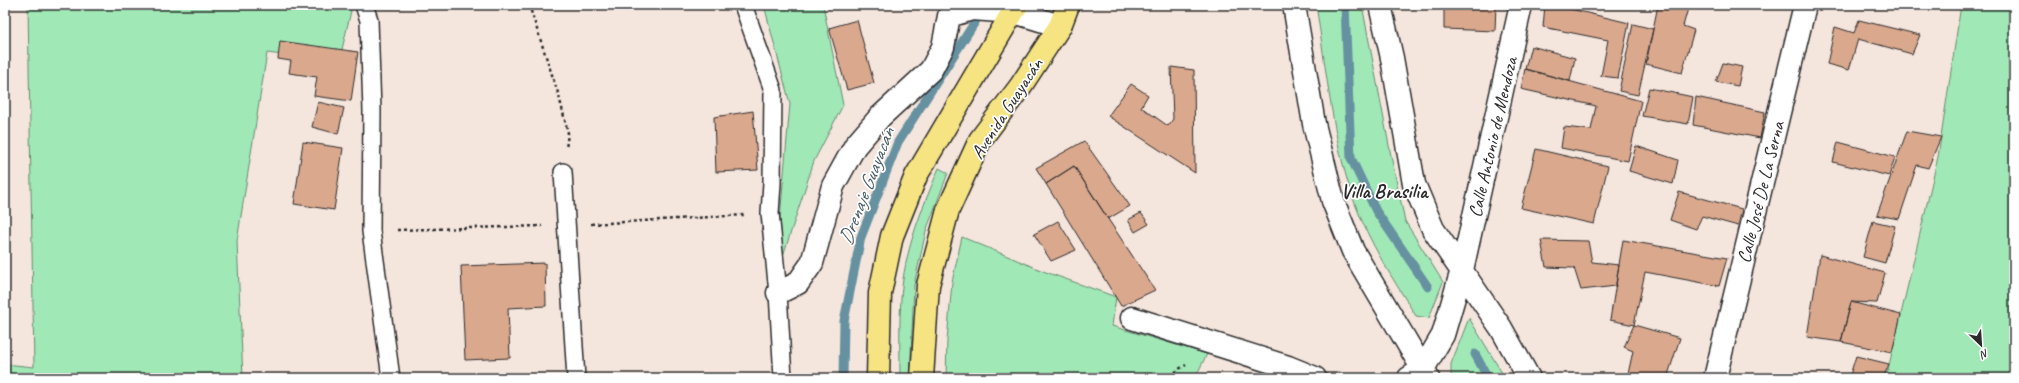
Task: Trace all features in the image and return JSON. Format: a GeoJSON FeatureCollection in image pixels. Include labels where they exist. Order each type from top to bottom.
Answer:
{"type":"FeatureCollection","features":[{"type":"Feature","properties":{"kind":"main road","name":"Avenida Guayacán"},"geometry":{"type":"LineString","coordinates":[[922,378],[928,286],[948,210],[980,140],[1020,87],[1060,26],[1068,5]]}},
{"type":"Feature","properties":{"kind":"main road"},"geometry":{"type":"LineString","coordinates":[[878,378],[880,293],[892,236],[916,176],[1016,8]]}},
{"type":"Feature","properties":{"kind":"street"},"geometry":{"type":"LineString","coordinates":[[1294,5],[1314,124],[1333,200],[1353,251],[1420,375]]}},
{"type":"Feature","properties":{"kind":"street"},"geometry":{"type":"LineString","coordinates":[[1380,5],[1392,58],[1414,184],[1433,229],[1501,328],[1529,378]]}},
{"type":"Feature","properties":{"kind":"street","name":"Calle Antonio de Mendoza"},"geometry":{"type":"LineString","coordinates":[[1420,375],[1443,335],[1462,270],[1522,5]]}},
{"type":"Feature","properties":{"kind":"street","name":"Calle José De La Serna"},"geometry":{"type":"LineString","coordinates":[[1715,378],[1804,5]]}},
{"type":"Feature","properties":{"kind":"street"},"geometry":{"type":"LineString","coordinates":[[778,293],[798,283],[812,263],[833,186],[855,146],[880,117],[931,70],[942,48],[945,11],[1016,8],[1060,26]]}},
{"type":"Feature","properties":{"kind":"street"},"geometry":{"type":"LineString","coordinates":[[1132,318],[1288,367],[1314,378]]}},
{"type":"Feature","properties":{"kind":"lane"},"geometry":{"type":"LineString","coordinates":[[364,5],[369,20],[372,103],[372,231],[391,378]]}},
{"type":"Feature","properties":{"kind":"lane"},"geometry":{"type":"LineString","coordinates":[[743,5],[773,90],[772,183],[770,213],[778,293],[782,378]]}},
{"type":"Feature","properties":{"kind":"lane"},"geometry":{"type":"LineString","coordinates":[[563,172],[576,378]]}},
{"type":"Feature","properties":{"kind":"path"},"geometry":{"type":"LineString","coordinates":[[529,5],[559,96],[568,133],[563,172]]}},
{"type":"Feature","properties":{"kind":"green space"},"geometry":{"type":"Polygon","coordinates":[[[28,5],[349,5],[351,11],[339,62],[267,53],[237,241],[243,378],[5,378],[5,364],[34,367],[28,5]]]}},
{"type":"Feature","properties":{"kind":"green space"},"geometry":{"type":"Polygon","coordinates":[[[764,5],[823,5],[843,105],[814,161],[783,256],[780,219],[790,104],[764,5]]]}},
{"type":"Feature","properties":{"kind":"green space"},"geometry":{"type":"Polygon","coordinates":[[[1316,5],[1362,5],[1405,221],[1443,282],[1429,318],[1416,316],[1374,246],[1354,201],[1335,130],[1316,5]]]}},
{"type":"Feature","properties":{"kind":"green space"},"geometry":{"type":"Polygon","coordinates":[[[1961,5],[2014,5],[2014,378],[1886,378],[1938,157],[1961,5]]]}},
{"type":"Feature","properties":{"kind":"green space"},"geometry":{"type":"Polygon","coordinates":[[[939,168],[948,173],[926,231],[914,285],[910,378],[900,378],[900,308],[906,264],[914,232],[939,168]]]}},
{"type":"Feature","properties":{"kind":"green space"},"geometry":{"type":"Polygon","coordinates":[[[962,237],[1043,271],[1116,297],[1112,326],[1207,354],[1195,378],[946,378],[947,341],[952,282],[962,237]]]}},
{"type":"Feature","properties":{"kind":"green space"},"geometry":{"type":"Polygon","coordinates":[[[1469,318],[1505,378],[1451,378],[1451,364],[1469,318]]]}},
{"type":"Feature","properties":{"kind":"building"},"geometry":{"type":"Polygon","coordinates":[[[1444,5],[1496,5],[1495,31],[1444,29],[1444,5]]]}},
{"type":"Feature","properties":{"kind":"building"},"geometry":{"type":"Polygon","coordinates":[[[1545,5],[1562,5],[1562,7],[1629,23],[1618,78],[1601,76],[1608,40],[1543,27],[1545,5]]]}},
{"type":"Feature","properties":{"kind":"building"},"geometry":{"type":"Polygon","coordinates":[[[1658,5],[1689,5],[1683,26],[1694,30],[1682,73],[1646,64],[1658,5]]]}},
{"type":"Feature","properties":{"kind":"building"},"geometry":{"type":"Polygon","coordinates":[[[857,20],[874,83],[847,90],[829,28],[857,20]]]}},
{"type":"Feature","properties":{"kind":"building"},"geometry":{"type":"Polygon","coordinates":[[[1859,20],[1920,35],[1912,54],[1858,39],[1849,70],[1827,64],[1835,27],[1854,33],[1859,20]]]}},
{"type":"Feature","properties":{"kind":"building"},"geometry":{"type":"Polygon","coordinates":[[[1633,24],[1653,29],[1638,95],[1619,91],[1633,24]]]}},
{"type":"Feature","properties":{"kind":"building"},"geometry":{"type":"Polygon","coordinates":[[[280,41],[358,52],[351,101],[314,96],[317,77],[289,73],[291,61],[278,59],[280,41]]]}},
{"type":"Feature","properties":{"kind":"building"},"geometry":{"type":"Polygon","coordinates":[[[1531,46],[1575,58],[1570,81],[1525,69],[1531,46]]]}},
{"type":"Feature","properties":{"kind":"building"},"geometry":{"type":"Polygon","coordinates":[[[1723,63],[1742,67],[1738,86],[1716,82],[1723,63]]]}},
{"type":"Feature","properties":{"kind":"building"},"geometry":{"type":"Polygon","coordinates":[[[1171,67],[1194,70],[1195,173],[1108,116],[1131,84],[1148,95],[1141,107],[1168,126],[1173,119],[1171,67]]]}},
{"type":"Feature","properties":{"kind":"building"},"geometry":{"type":"Polygon","coordinates":[[[1525,69],[1641,101],[1628,161],[1561,148],[1564,127],[1591,130],[1596,106],[1521,89],[1525,69]]]}},
{"type":"Feature","properties":{"kind":"building"},"geometry":{"type":"Polygon","coordinates":[[[1649,88],[1693,97],[1688,124],[1642,116],[1649,88]]]}},
{"type":"Feature","properties":{"kind":"building"},"geometry":{"type":"Polygon","coordinates":[[[1696,97],[1765,112],[1760,138],[1693,125],[1696,97]]]}},
{"type":"Feature","properties":{"kind":"building"},"geometry":{"type":"Polygon","coordinates":[[[318,102],[344,108],[338,134],[312,127],[318,102]]]}},
{"type":"Feature","properties":{"kind":"building"},"geometry":{"type":"Polygon","coordinates":[[[753,111],[758,170],[716,172],[714,117],[753,111]]]}},
{"type":"Feature","properties":{"kind":"building"},"geometry":{"type":"Polygon","coordinates":[[[1907,131],[1941,137],[1928,168],[1917,165],[1899,219],[1877,215],[1907,131]]]}},
{"type":"Feature","properties":{"kind":"building"},"geometry":{"type":"Polygon","coordinates":[[[1084,141],[1130,206],[1108,219],[1074,166],[1046,184],[1036,168],[1084,141]]]}},
{"type":"Feature","properties":{"kind":"building"},"geometry":{"type":"Polygon","coordinates":[[[303,142],[343,148],[334,210],[294,204],[303,142]]]}},
{"type":"Feature","properties":{"kind":"building"},"geometry":{"type":"Polygon","coordinates":[[[1838,142],[1895,157],[1889,176],[1833,162],[1838,142]]]}},
{"type":"Feature","properties":{"kind":"building"},"geometry":{"type":"Polygon","coordinates":[[[1636,146],[1678,160],[1673,184],[1629,171],[1636,146]]]}},
{"type":"Feature","properties":{"kind":"building"},"geometry":{"type":"Polygon","coordinates":[[[1536,149],[1608,166],[1594,224],[1521,208],[1536,149]]]}},
{"type":"Feature","properties":{"kind":"building"},"geometry":{"type":"Polygon","coordinates":[[[1074,166],[1155,290],[1121,306],[1046,184],[1074,166]]]}},
{"type":"Feature","properties":{"kind":"building"},"geometry":{"type":"Polygon","coordinates":[[[1679,192],[1742,209],[1738,226],[1702,216],[1696,229],[1670,220],[1679,192]]]}},
{"type":"Feature","properties":{"kind":"building"},"geometry":{"type":"Polygon","coordinates":[[[1141,213],[1149,224],[1135,232],[1128,220],[1141,213]]]}},
{"type":"Feature","properties":{"kind":"building"},"geometry":{"type":"Polygon","coordinates":[[[1058,221],[1076,250],[1051,261],[1034,234],[1058,221]]]}},
{"type":"Feature","properties":{"kind":"building"},"geometry":{"type":"Polygon","coordinates":[[[1873,221],[1895,226],[1885,263],[1863,257],[1873,221]]]}},
{"type":"Feature","properties":{"kind":"building"},"geometry":{"type":"Polygon","coordinates":[[[1541,240],[1588,241],[1592,262],[1619,265],[1616,286],[1581,290],[1574,268],[1546,267],[1541,240]]]}},
{"type":"Feature","properties":{"kind":"building"},"geometry":{"type":"Polygon","coordinates":[[[1623,240],[1727,258],[1719,286],[1645,272],[1634,325],[1610,320],[1623,240]]]}},
{"type":"Feature","properties":{"kind":"building"},"geometry":{"type":"Polygon","coordinates":[[[1820,255],[1885,273],[1877,303],[1851,302],[1841,342],[1807,337],[1820,255]]]}},
{"type":"Feature","properties":{"kind":"building"},"geometry":{"type":"Polygon","coordinates":[[[545,263],[546,306],[508,308],[510,358],[465,360],[461,266],[545,263]]]}},
{"type":"Feature","properties":{"kind":"building"},"geometry":{"type":"Polygon","coordinates":[[[1851,302],[1901,315],[1892,352],[1841,342],[1851,302]]]}},
{"type":"Feature","properties":{"kind":"building"},"geometry":{"type":"Polygon","coordinates":[[[1634,325],[1680,338],[1667,378],[1641,378],[1628,374],[1633,351],[1624,347],[1634,325]]]}},
{"type":"Feature","properties":{"kind":"building"},"geometry":{"type":"Polygon","coordinates":[[[1856,356],[1889,364],[1883,378],[1849,378],[1856,356]]]}},
{"type":"Feature","properties":{"kind":"waterway"},"geometry":{"type":"LineString","coordinates":[[1345,5],[1351,158],[1376,211],[1428,287]]}},
{"type":"Feature","properties":{"kind":"waterway","name":"Drenaje Guayacán"},"geometry":{"type":"LineString","coordinates":[[843,378],[844,321],[861,237],[898,142],[982,11]]}},
{"type":"Feature","properties":{"kind":"waterway"},"geometry":{"type":"LineString","coordinates":[[1475,354],[1488,378]]}},
{"type":"Feature","properties":{"kind":"district","name":"Villa Brasilia"},"geometry":{"type":"Point","coordinates":[1384,191]}}]}
